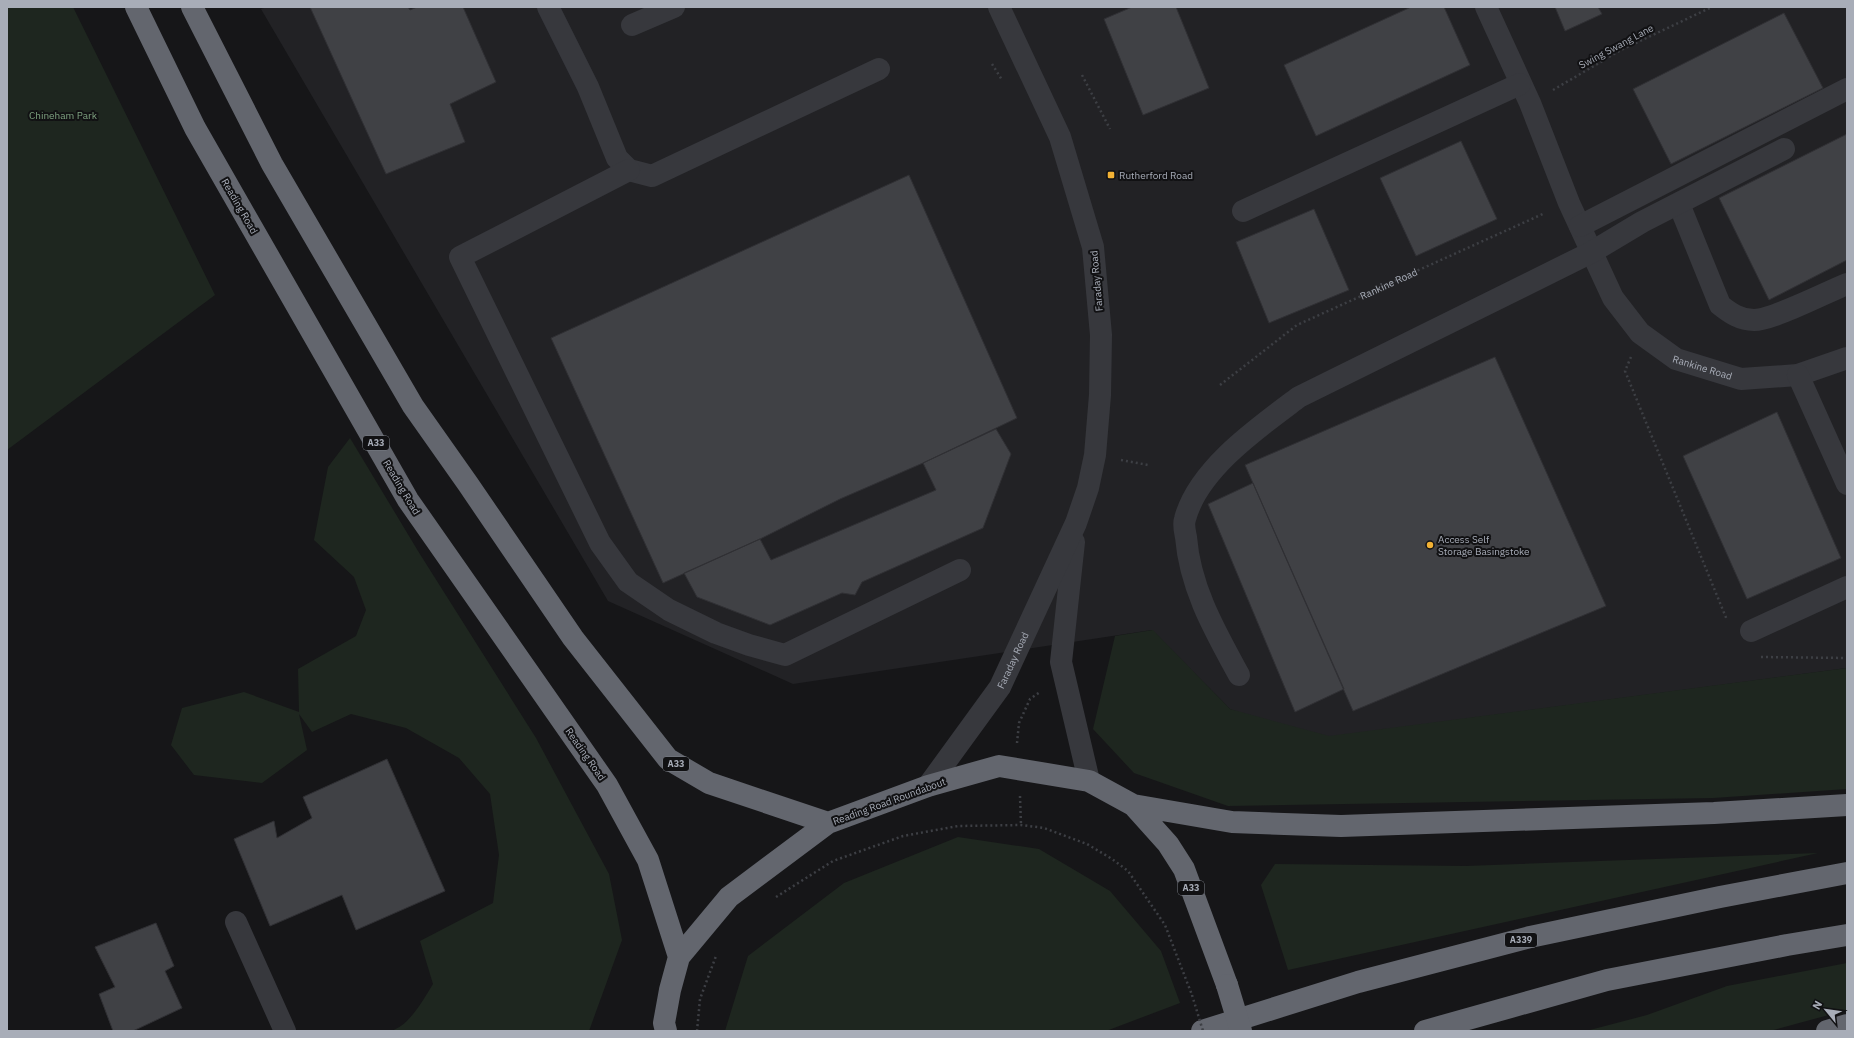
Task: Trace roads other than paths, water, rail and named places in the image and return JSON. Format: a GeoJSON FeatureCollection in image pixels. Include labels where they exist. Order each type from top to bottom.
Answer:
{"type":"FeatureCollection","features":[{"type":"Feature","properties":{"kind":"highway","name":"Reading Road"},"geometry":{"type":"LineString","coordinates":[[136,7],[195,128],[408,500],[607,785],[648,860],[678,957]]}},
{"type":"Feature","properties":{"kind":"highway","name":"A33"},"geometry":{"type":"LineString","coordinates":[[192,7],[272,164],[413,406],[578,644],[668,759],[708,783],[828,823]]}},
{"type":"Feature","properties":{"kind":"highway","name":"Reading Road Roundabout"},"geometry":{"type":"LineString","coordinates":[[663,1028],[678,957],[729,896],[828,823],[928,786],[999,766],[1089,781],[1133,805],[1168,844],[1184,869],[1227,985],[1241,1031]]}},
{"type":"Feature","properties":{"kind":"highway"},"geometry":{"type":"LineString","coordinates":[[1133,805],[1232,822],[1341,826],[1714,814],[1847,805]]}},
{"type":"Feature","properties":{"kind":"highway","name":"A339"},"geometry":{"type":"LineString","coordinates":[[1202,1031],[1358,982],[1530,937],[1720,897],[1847,873]]}},
{"type":"Feature","properties":{"kind":"highway"},"geometry":{"type":"LineString","coordinates":[[1425,1031],[1607,980],[1787,945],[1847,935]]}},
{"type":"Feature","properties":{"kind":"highway"},"geometry":{"type":"LineString","coordinates":[[1827,1031],[1847,1025]]}},
{"type":"Feature","properties":{"kind":"street"},"geometry":{"type":"LineString","coordinates":[[548,7],[588,87],[617,158],[629,170],[652,176],[879,70]]}},
{"type":"Feature","properties":{"kind":"street"},"geometry":{"type":"LineString","coordinates":[[632,25],[674,7]]}},
{"type":"Feature","properties":{"kind":"street","name":"Faraday Road"},"geometry":{"type":"LineString","coordinates":[[928,786],[1000,687],[1076,523],[1088,488],[1095,456],[1100,395],[1101,335],[1093,247],[1060,137],[998,7]]}},
{"type":"Feature","properties":{"kind":"street","name":"Rankine Road"},"geometry":{"type":"LineString","coordinates":[[1486,7],[1530,103],[1569,203],[1613,298],[1640,333],[1676,359],[1741,379],[1798,375],[1847,358]]}},
{"type":"Feature","properties":{"kind":"street"},"geometry":{"type":"LineString","coordinates":[[1243,211],[1520,84]]}},
{"type":"Feature","properties":{"kind":"street"},"geometry":{"type":"LineString","coordinates":[[1580,226],[1847,89]]}},
{"type":"Feature","properties":{"kind":"street"},"geometry":{"type":"LineString","coordinates":[[1238,675],[1204,608],[1191,568],[1184,521],[1194,494],[1226,457],[1258,428],[1299,397],[1592,252],[1642,222],[1784,149]]}},
{"type":"Feature","properties":{"kind":"street"},"geometry":{"type":"LineString","coordinates":[[629,170],[460,258],[600,543],[628,582],[669,610],[716,633],[749,645],[785,655],[960,570]]}},
{"type":"Feature","properties":{"kind":"street"},"geometry":{"type":"LineString","coordinates":[[1679,204],[1720,305],[1733,315],[1754,320],[1768,316],[1847,284]]}},
{"type":"Feature","properties":{"kind":"street"},"geometry":{"type":"LineString","coordinates":[[1798,375],[1847,484]]}},
{"type":"Feature","properties":{"kind":"street","name":"Faraday Road"},"geometry":{"type":"LineString","coordinates":[[1076,523],[1061,662],[1089,781]]}},
{"type":"Feature","properties":{"kind":"street"},"geometry":{"type":"LineString","coordinates":[[1740,629],[1847,587]]}},
{"type":"Feature","properties":{"kind":"street"},"geometry":{"type":"LineString","coordinates":[[236,922],[285,1031]]}},
{"type":"Feature","properties":{"kind":"place","name":"Rutherford Road"},"geometry":{"type":"Point","coordinates":[1111,175]}},
{"type":"Feature","properties":{"kind":"place","name":"Access Self Storage Basingstoke"},"geometry":{"type":"Point","coordinates":[1430,545]}},
{"type":"Feature","properties":{"kind":"park label","name":"Chineham Park"},"geometry":{"type":"Point","coordinates":[63,115]}}]}
